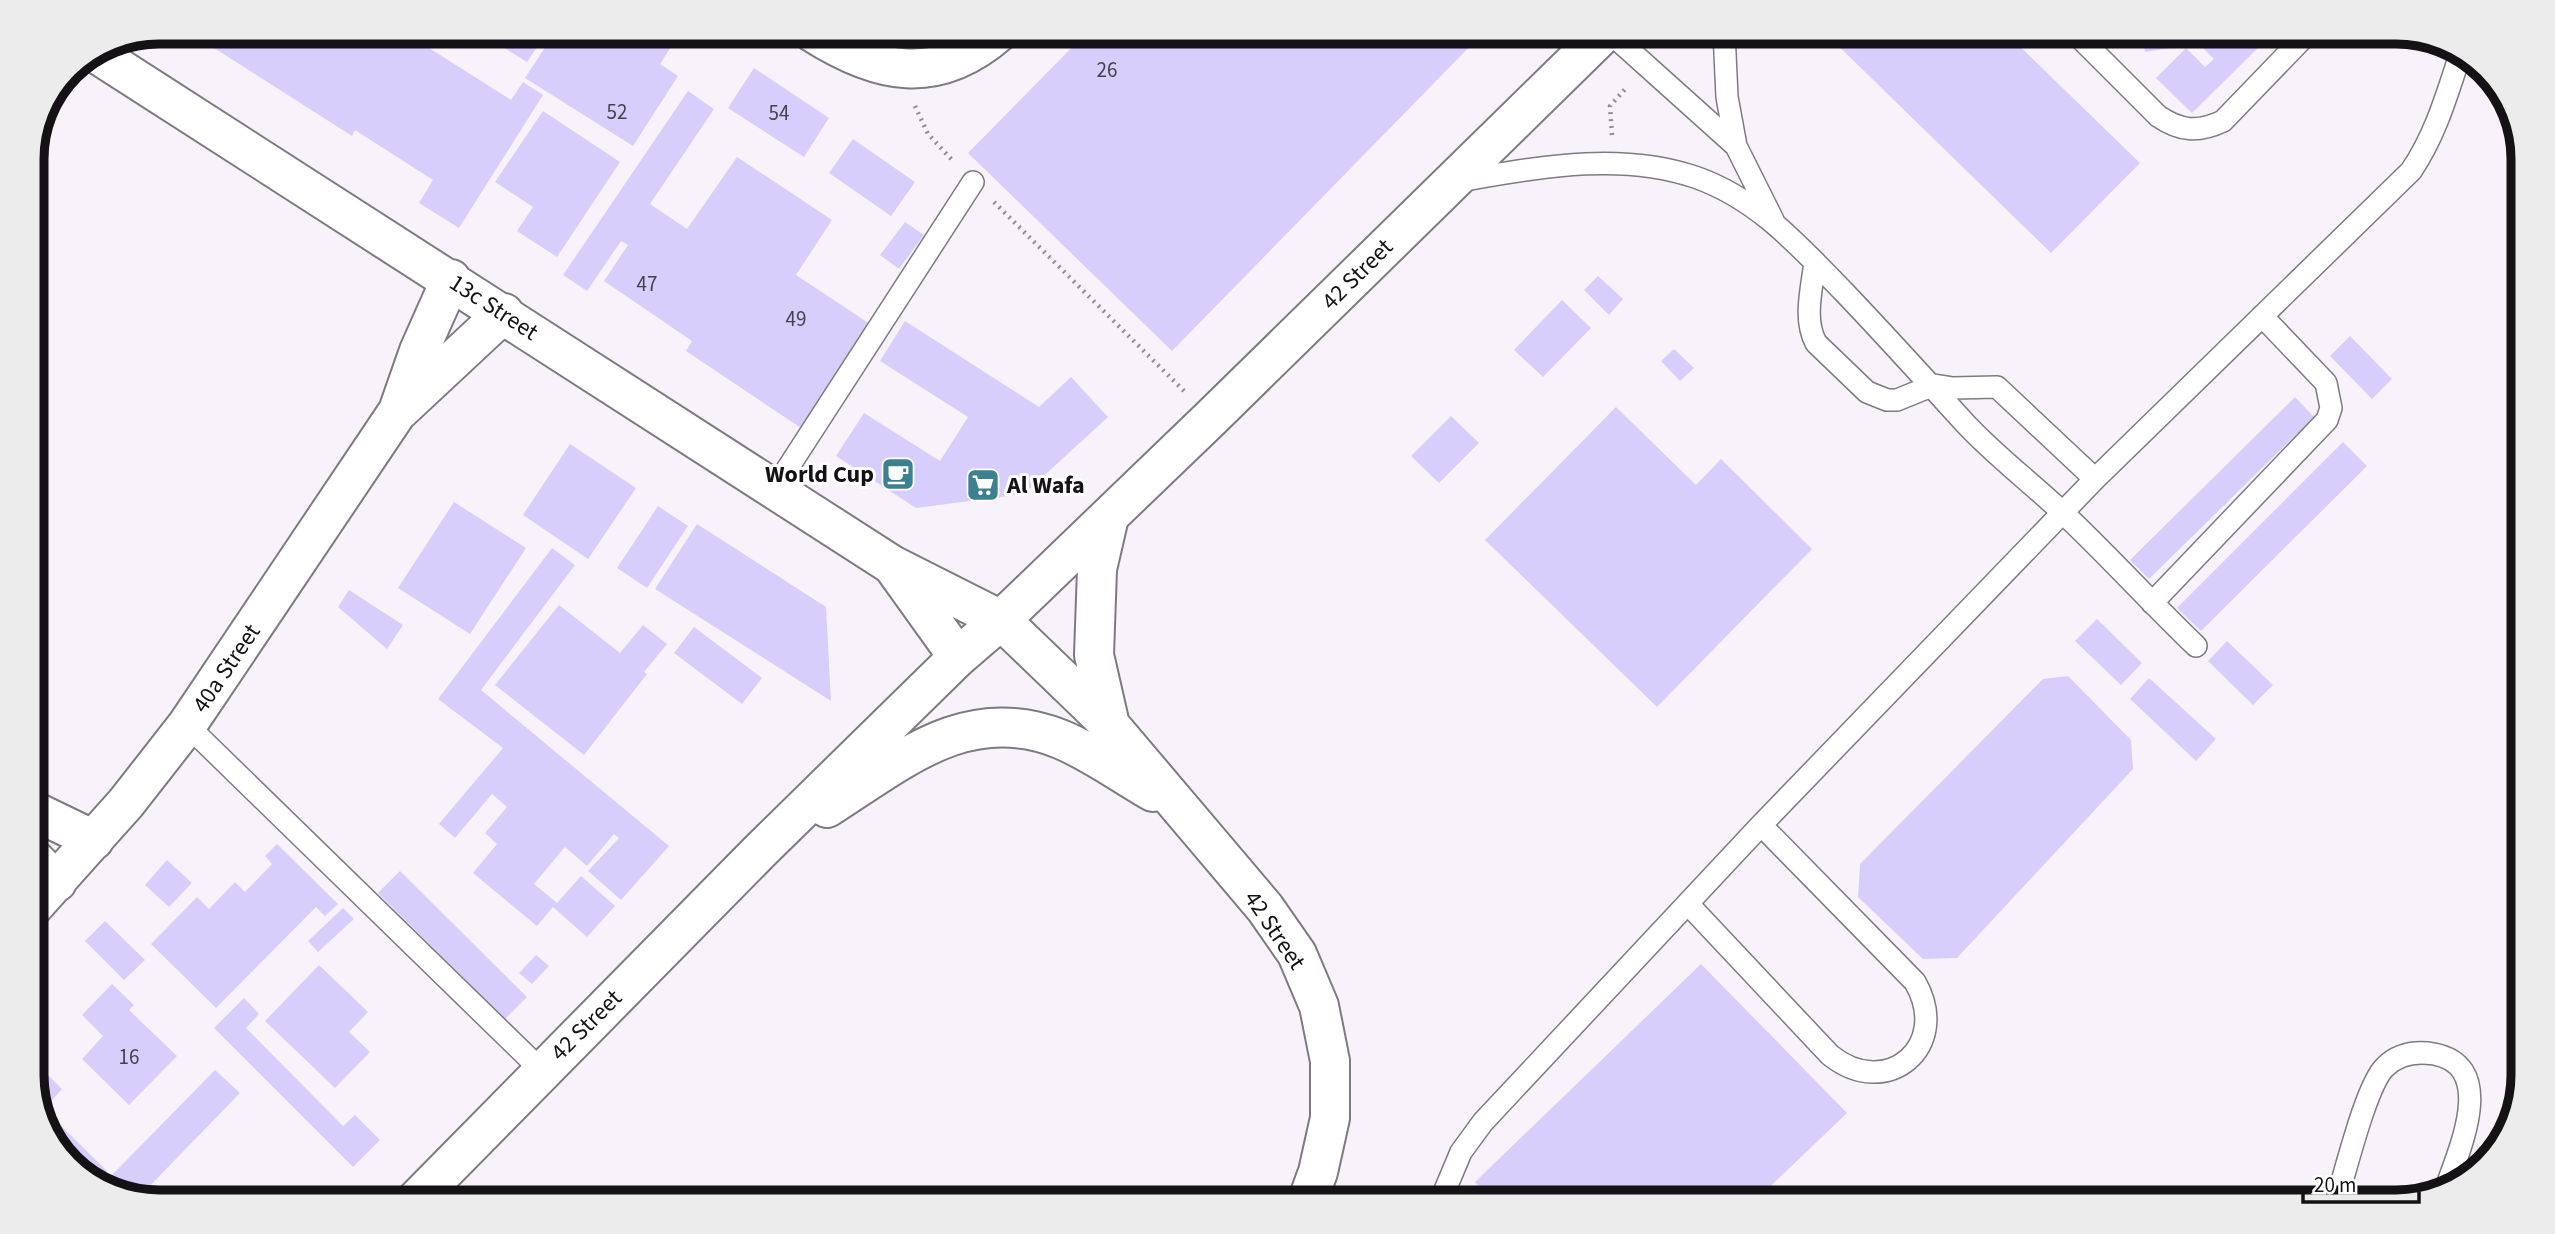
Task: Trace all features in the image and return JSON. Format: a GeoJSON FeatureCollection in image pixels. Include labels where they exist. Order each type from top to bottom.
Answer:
{"type":"FeatureCollection","features":[{"type":"Feature","properties":{"kind":"street"},"geometry":{"type":"LineString","coordinates":[[832,44],[850,55],[908,69],[931,69],[954,62],[984,44]]}},
{"type":"Feature","properties":{"kind":"street","name":"42 Street"},"geometry":{"type":"LineString","coordinates":[[426,1190],[761,849],[958,657],[1002,620],[1212,418],[1450,182],[1594,44]]}},
{"type":"Feature","properties":{"kind":"street","name":"13c Street"},"geometry":{"type":"LineString","coordinates":[[104,58],[504,313],[892,565],[1002,620]]}},
{"type":"Feature","properties":{"kind":"street","name":"40a Street"},"geometry":{"type":"LineString","coordinates":[[398,411],[419,351],[451,279]]}},
{"type":"Feature","properties":{"kind":"street","name":"40a Street"},"geometry":{"type":"LineString","coordinates":[[44,879],[94,840],[187,725],[398,411],[504,313]]}},
{"type":"Feature","properties":{"kind":"street","name":"42 Street"},"geometry":{"type":"LineString","coordinates":[[1109,517],[1097,569],[1094,655],[1110,725]]}},
{"type":"Feature","properties":{"kind":"street","name":"13c Street"},"geometry":{"type":"LineString","coordinates":[[892,565],[958,657]]}},
{"type":"Feature","properties":{"kind":"street","name":"42 Street"},"geometry":{"type":"LineString","coordinates":[[1002,620],[1110,725],[1265,908],[1297,954],[1319,1006],[1331,1061],[1330,1118],[1311,1190]]}},
{"type":"Feature","properties":{"kind":"street","name":"42 Street"},"geometry":{"type":"LineString","coordinates":[[761,849],[932,741],[996,726],[1060,739],[1174,803]]}},
{"type":"Feature","properties":{"kind":"street"},"geometry":{"type":"LineString","coordinates":[[44,816],[94,840]]}},
{"type":"Feature","properties":{"kind":"lane"},"geometry":{"type":"LineString","coordinates":[[1621,44],[1736,146]]}},
{"type":"Feature","properties":{"kind":"lane"},"geometry":{"type":"LineString","coordinates":[[1725,44],[1727,97],[1736,146],[1773,220]]}},
{"type":"Feature","properties":{"kind":"lane"},"geometry":{"type":"LineString","coordinates":[[2086,44],[2158,116],[2172,126],[2189,130],[2207,128],[2223,121],[2297,44]]}},
{"type":"Feature","properties":{"kind":"lane"},"geometry":{"type":"LineString","coordinates":[[1450,1190],[1461,1152],[1483,1122],[1761,825],[2095,479],[2411,172],[2432,136],[2458,62]]}},
{"type":"Feature","properties":{"kind":"lane"},"geometry":{"type":"LineString","coordinates":[[1450,182],[1560,166],[1601,163],[1641,166],[1695,177],[1720,188],[1773,220],[1934,385],[1964,422],[2063,513],[2196,646]]}},
{"type":"Feature","properties":{"kind":"lane"},"geometry":{"type":"LineString","coordinates":[[775,488],[974,182]]}},
{"type":"Feature","properties":{"kind":"lane"},"geometry":{"type":"LineString","coordinates":[[1815,262],[1809,318],[1816,343],[1867,391],[1877,397],[1898,400],[1934,385],[1954,388],[1997,387],[2095,479]]}},
{"type":"Feature","properties":{"kind":"lane"},"geometry":{"type":"LineString","coordinates":[[2152,603],[2327,420],[2332,408],[2326,383],[2262,316]]}},
{"type":"Feature","properties":{"kind":"lane"},"geometry":{"type":"LineString","coordinates":[[187,725],[541,1070]]}},
{"type":"Feature","properties":{"kind":"lane"},"geometry":{"type":"LineString","coordinates":[[1688,904],[1845,1068],[1863,1073],[1882,1073],[1902,1065],[1917,1049],[1928,1016],[1926,1000],[1915,982],[1761,825]]}},
{"type":"Feature","properties":{"kind":"lane"},"geometry":{"type":"LineString","coordinates":[[2340,1190],[2372,1088],[2383,1068],[2400,1055],[2423,1052],[2444,1056],[2459,1067],[2470,1088],[2471,1107],[2450,1176]]}},
{"type":"Feature","properties":{"kind":"path"},"geometry":{"type":"LineString","coordinates":[[908,69],[917,114],[928,134],[1212,418]]}},
{"type":"Feature","properties":{"kind":"building"},"geometry":{"type":"Polygon","coordinates":[[[208,44],[432,44],[429,48],[511,100],[523,82],[543,95],[459,228],[419,203],[433,180],[355,130],[352,136],[208,44]]]}},
{"type":"Feature","properties":{"kind":"building"},"geometry":{"type":"Polygon","coordinates":[[[498,44],[539,44],[527,62],[498,44]]]}},
{"type":"Feature","properties":{"kind":"building"},"geometry":{"type":"Polygon","coordinates":[[[547,44],[673,44],[660,64],[678,76],[633,146],[525,78],[547,44]]]}},
{"type":"Feature","properties":{"kind":"building"},"geometry":{"type":"Polygon","coordinates":[[[1075,44],[1472,44],[1172,351],[968,153],[1075,44]]]}},
{"type":"Feature","properties":{"kind":"building"},"geometry":{"type":"Polygon","coordinates":[[[1836,44],[2017,44],[2140,163],[2051,253],[1836,44]]]}},
{"type":"Feature","properties":{"kind":"building"},"geometry":{"type":"Polygon","coordinates":[[[2144,44],[2177,44],[2177,47],[2145,52],[2144,44]]]}},
{"type":"Feature","properties":{"kind":"building"},"geometry":{"type":"Polygon","coordinates":[[[2262,44],[2192,113],[2156,78],[2186,48],[2205,67],[2214,59],[2201,46],[2262,44]]]}},
{"type":"Feature","properties":{"kind":"building"},"geometry":{"type":"Polygon","coordinates":[[[754,68],[829,118],[804,157],[728,108],[754,68]]]}},
{"type":"Feature","properties":{"kind":"building"},"geometry":{"type":"Polygon","coordinates":[[[688,91],[714,109],[650,204],[687,229],[737,157],[832,220],[796,275],[870,324],[801,428],[686,351],[692,341],[604,281],[628,245],[621,241],[587,291],[563,275],[688,91]]]}},
{"type":"Feature","properties":{"kind":"building"},"geometry":{"type":"Polygon","coordinates":[[[543,111],[620,162],[557,257],[517,231],[533,207],[495,182],[543,111]]]}},
{"type":"Feature","properties":{"kind":"building"},"geometry":{"type":"Polygon","coordinates":[[[853,139],[915,182],[891,216],[829,173],[853,139]]]}},
{"type":"Feature","properties":{"kind":"building"},"geometry":{"type":"Polygon","coordinates":[[[905,222],[924,235],[899,269],[880,255],[905,222]]]}},
{"type":"Feature","properties":{"kind":"building"},"geometry":{"type":"Polygon","coordinates":[[[1598,276],[1623,299],[1609,315],[1584,290],[1598,276]]]}},
{"type":"Feature","properties":{"kind":"building"},"geometry":{"type":"Polygon","coordinates":[[[1562,300],[1591,328],[1543,377],[1514,350],[1562,300]]]}},
{"type":"Feature","properties":{"kind":"building"},"geometry":{"type":"Polygon","coordinates":[[[905,321],[1039,407],[1071,377],[1108,417],[1024,494],[916,508],[836,456],[864,413],[940,461],[968,417],[880,361],[905,321]]]}},
{"type":"Feature","properties":{"kind":"building"},"geometry":{"type":"Polygon","coordinates":[[[2350,336],[2392,379],[2372,399],[2330,356],[2350,336]]]}},
{"type":"Feature","properties":{"kind":"building"},"geometry":{"type":"Polygon","coordinates":[[[1674,349],[1694,368],[1680,381],[1661,361],[1674,349]]]}},
{"type":"Feature","properties":{"kind":"building"},"geometry":{"type":"Polygon","coordinates":[[[2295,397],[2314,417],[2149,579],[2130,560],[2295,397]]]}},
{"type":"Feature","properties":{"kind":"building"},"geometry":{"type":"Polygon","coordinates":[[[1616,407],[1696,485],[1721,459],[1812,549],[1657,707],[1485,540],[1616,407]]]}},
{"type":"Feature","properties":{"kind":"building"},"geometry":{"type":"Polygon","coordinates":[[[1451,416],[1479,443],[1439,483],[1411,456],[1451,416]]]}},
{"type":"Feature","properties":{"kind":"building"},"geometry":{"type":"Polygon","coordinates":[[[2343,442],[2367,466],[2201,631],[2177,608],[2343,442]]]}},
{"type":"Feature","properties":{"kind":"building"},"geometry":{"type":"Polygon","coordinates":[[[570,444],[636,488],[588,559],[523,515],[570,444]]]}},
{"type":"Feature","properties":{"kind":"building"},"geometry":{"type":"Polygon","coordinates":[[[454,502],[526,548],[470,634],[398,588],[454,502]]]}},
{"type":"Feature","properties":{"kind":"building"},"geometry":{"type":"Polygon","coordinates":[[[658,506],[688,526],[647,588],[617,568],[658,506]]]}},
{"type":"Feature","properties":{"kind":"building"},"geometry":{"type":"Polygon","coordinates":[[[697,524],[826,607],[831,701],[655,589],[697,524]]]}},
{"type":"Feature","properties":{"kind":"building"},"geometry":{"type":"Polygon","coordinates":[[[552,548],[575,565],[481,690],[669,846],[621,900],[588,871],[619,838],[614,834],[587,866],[565,847],[534,884],[557,903],[581,876],[615,906],[587,937],[553,907],[537,926],[473,873],[497,844],[485,833],[507,807],[492,794],[455,838],[439,824],[503,748],[438,699],[552,548]]]}},
{"type":"Feature","properties":{"kind":"building"},"geometry":{"type":"Polygon","coordinates":[[[349,590],[403,625],[387,649],[338,607],[349,590]]]}},
{"type":"Feature","properties":{"kind":"building"},"geometry":{"type":"Polygon","coordinates":[[[559,605],[620,653],[643,625],[667,644],[584,755],[495,685],[559,605]]]}},
{"type":"Feature","properties":{"kind":"building"},"geometry":{"type":"Polygon","coordinates":[[[2097,619],[2142,663],[2121,685],[2075,641],[2097,619]]]}},
{"type":"Feature","properties":{"kind":"building"},"geometry":{"type":"Polygon","coordinates":[[[694,627],[762,678],[742,704],[674,653],[694,627]]]}},
{"type":"Feature","properties":{"kind":"building"},"geometry":{"type":"Polygon","coordinates":[[[2227,641],[2273,685],[2253,705],[2208,661],[2227,641]]]}},
{"type":"Feature","properties":{"kind":"building"},"geometry":{"type":"Polygon","coordinates":[[[2068,676],[2131,740],[2133,769],[1957,958],[1923,959],[1858,897],[1860,864],[2043,679],[2068,676]]]}},
{"type":"Feature","properties":{"kind":"building"},"geometry":{"type":"Polygon","coordinates":[[[2149,678],[2216,739],[2196,761],[2130,699],[2149,678]]]}},
{"type":"Feature","properties":{"kind":"building"},"geometry":{"type":"Polygon","coordinates":[[[277,844],[338,904],[325,916],[316,907],[216,1008],[151,944],[197,897],[209,909],[235,882],[245,892],[272,864],[265,856],[277,844]]]}},
{"type":"Feature","properties":{"kind":"building"},"geometry":{"type":"Polygon","coordinates":[[[167,860],[192,883],[169,907],[145,885],[167,860]]]}},
{"type":"Feature","properties":{"kind":"building"},"geometry":{"type":"Polygon","coordinates":[[[400,871],[527,997],[505,1019],[378,893],[400,871]]]}},
{"type":"Feature","properties":{"kind":"building"},"geometry":{"type":"Polygon","coordinates":[[[343,908],[354,919],[318,952],[308,941],[343,908]]]}},
{"type":"Feature","properties":{"kind":"building"},"geometry":{"type":"Polygon","coordinates":[[[105,921],[145,960],[124,980],[85,941],[105,921]]]}},
{"type":"Feature","properties":{"kind":"building"},"geometry":{"type":"Polygon","coordinates":[[[536,955],[549,966],[532,984],[519,973],[536,955]]]}},
{"type":"Feature","properties":{"kind":"building"},"geometry":{"type":"Polygon","coordinates":[[[1701,964],[1847,1113],[1767,1190],[1483,1190],[1475,1182],[1701,964]]]}},
{"type":"Feature","properties":{"kind":"building"},"geometry":{"type":"Polygon","coordinates":[[[319,965],[368,1012],[349,1032],[370,1052],[335,1088],[265,1021],[319,965]]]}},
{"type":"Feature","properties":{"kind":"building"},"geometry":{"type":"Polygon","coordinates":[[[112,984],[134,1005],[129,1010],[177,1056],[129,1105],[82,1059],[103,1036],[82,1015],[112,984]]]}},
{"type":"Feature","properties":{"kind":"building"},"geometry":{"type":"Polygon","coordinates":[[[244,998],[259,1014],[246,1028],[343,1126],[355,1115],[380,1140],[353,1167],[214,1028],[244,998]]]}},
{"type":"Feature","properties":{"kind":"building"},"geometry":{"type":"Polygon","coordinates":[[[215,1070],[240,1093],[147,1189],[122,1184],[112,1175],[215,1070]]]}},
{"type":"Feature","properties":{"kind":"building"},"geometry":{"type":"Polygon","coordinates":[[[44,1071],[62,1089],[48,1105],[44,1071]]]}},
{"type":"Feature","properties":{"kind":"building"},"geometry":{"type":"Polygon","coordinates":[[[52,1117],[107,1171],[103,1175],[83,1162],[63,1139],[52,1117]]]}},
{"type":"Feature","properties":{"kind":"place","name":"World Cup"},"geometry":{"type":"Point","coordinates":[898,474]}},
{"type":"Feature","properties":{"kind":"place","name":"Al Wafa"},"geometry":{"type":"Point","coordinates":[983,485]}}]}
